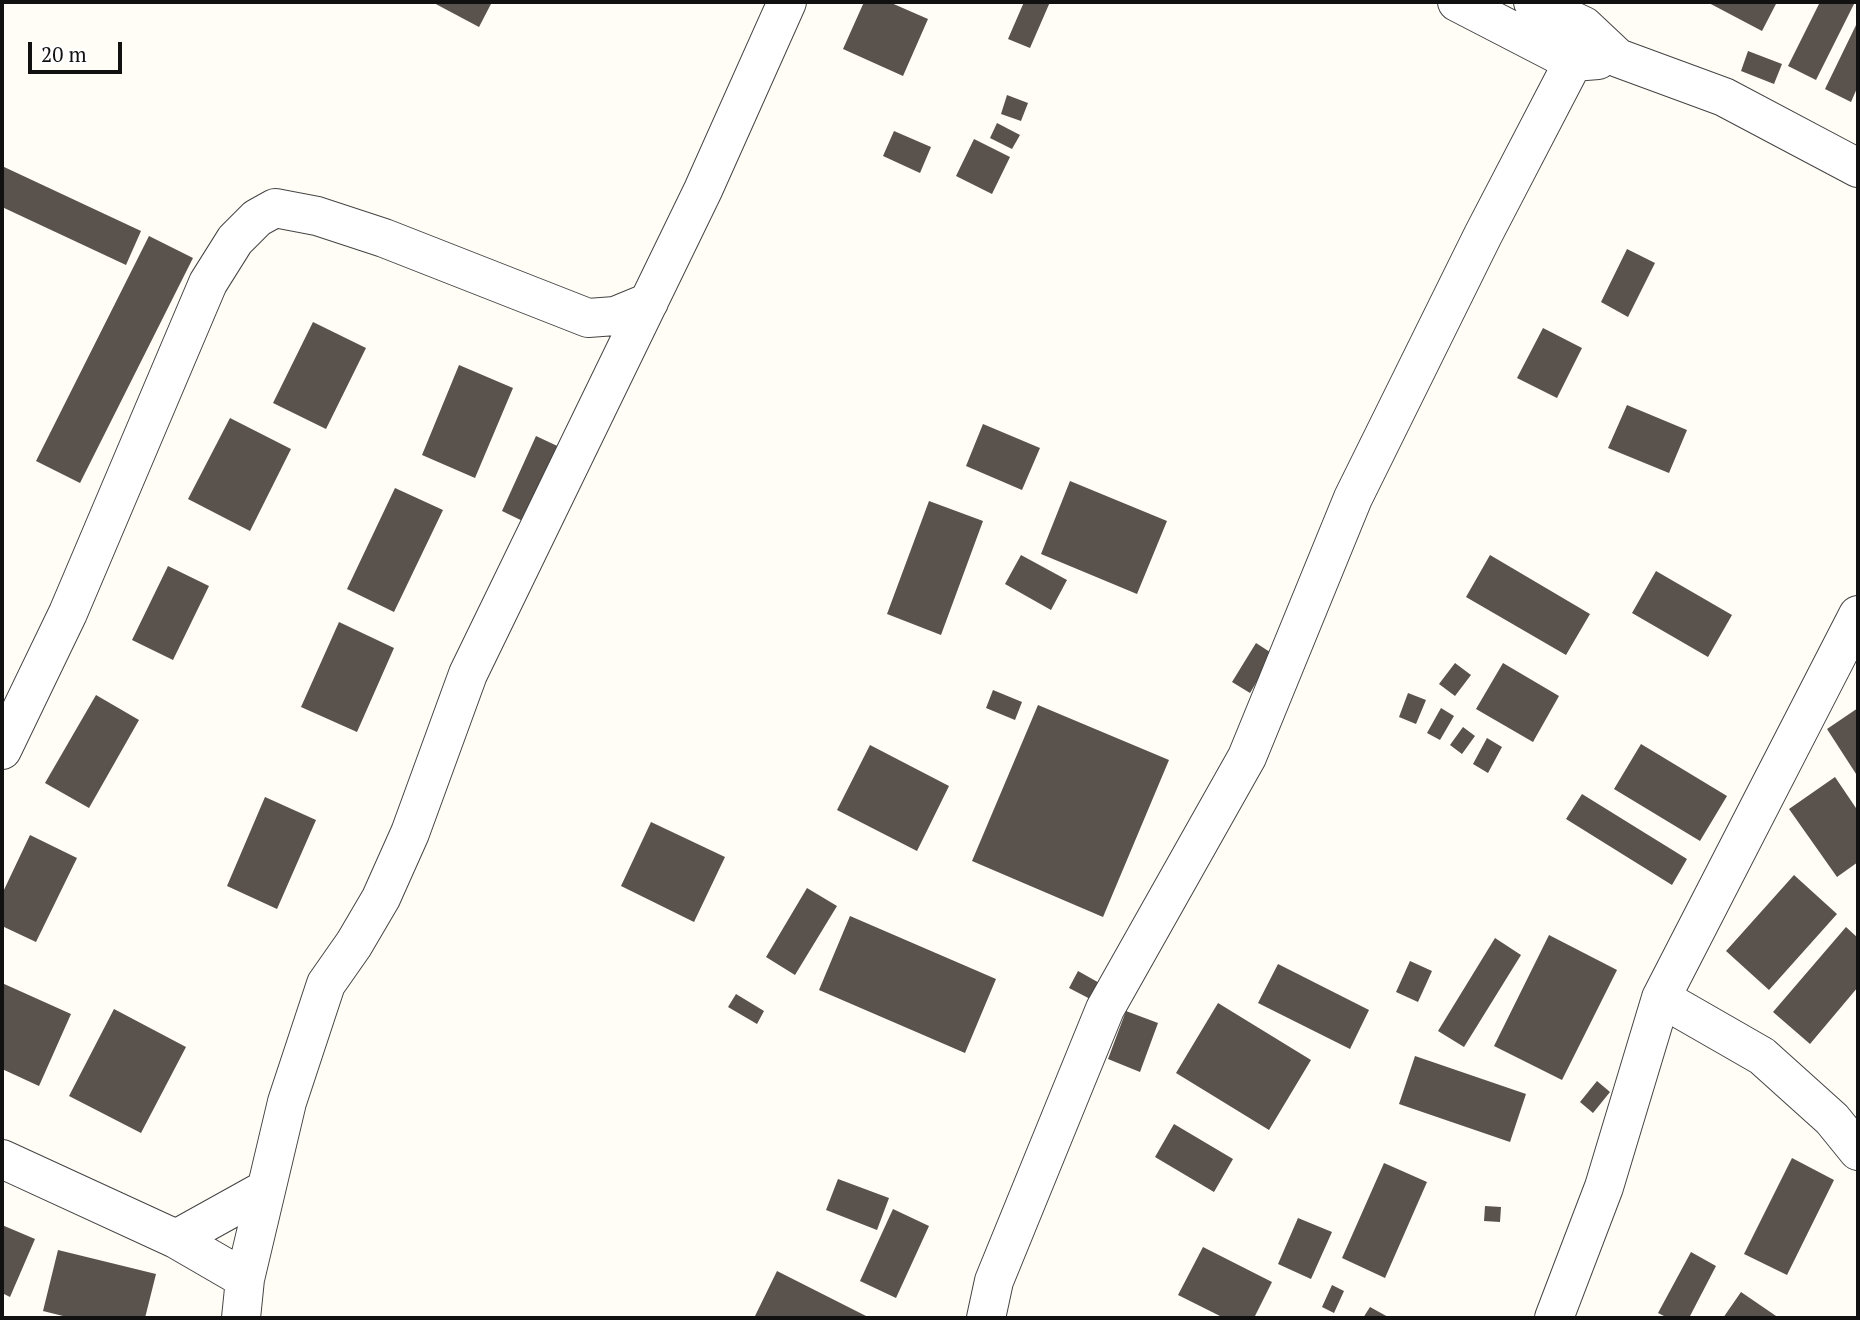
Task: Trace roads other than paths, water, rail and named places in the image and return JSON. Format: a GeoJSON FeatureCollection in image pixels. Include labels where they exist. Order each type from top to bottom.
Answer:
{"type":"FeatureCollection","features":[{"type":"Feature","properties":{"kind":"street"},"geometry":{"type":"LineString","coordinates":[[241,1318],[245,1279],[287,1102],[326,984],[381,898],[410,833],[468,674],[703,190],[787,2]]}},
{"type":"Feature","properties":{"kind":"street"},"geometry":{"type":"LineString","coordinates":[[1457,2],[1573,62],[1618,58]]}},
{"type":"Feature","properties":{"kind":"street"},"geometry":{"type":"LineString","coordinates":[[1533,2],[1584,26],[1618,58],[1724,97],[1858,168]]}},
{"type":"Feature","properties":{"kind":"street"},"geometry":{"type":"LineString","coordinates":[[986,1318],[993,1281],[1105,1009],[1247,757],[1353,498],[1573,62]]}},
{"type":"Feature","properties":{"kind":"street"},"geometry":{"type":"LineString","coordinates":[[2,750],[68,613],[208,283],[235,240],[257,218],[275,208],[317,216],[384,238],[588,318],[615,316],[649,302]]}},
{"type":"Feature","properties":{"kind":"street"},"geometry":{"type":"LineString","coordinates":[[1554,1318],[1604,1187],[1661,999],[1858,615]]}},
{"type":"Feature","properties":{"kind":"street"},"geometry":{"type":"LineString","coordinates":[[1661,999],[1762,1056],[1832,1119],[1858,1151]]}},
{"type":"Feature","properties":{"kind":"street"},"geometry":{"type":"LineString","coordinates":[[2,1159],[176,1238],[245,1279]]}},
{"type":"Feature","properties":{"kind":"street"},"geometry":{"type":"LineString","coordinates":[[176,1238],[266,1189]]}}]}
